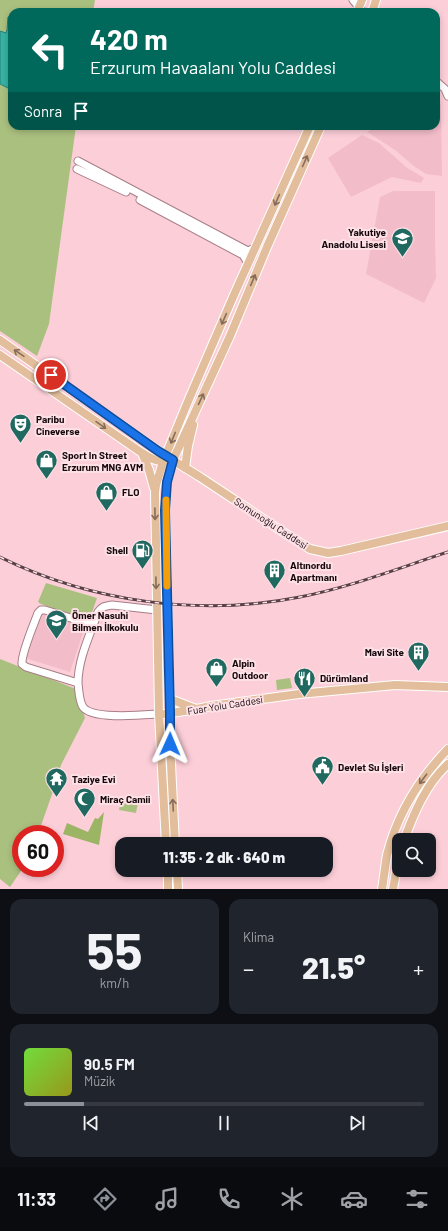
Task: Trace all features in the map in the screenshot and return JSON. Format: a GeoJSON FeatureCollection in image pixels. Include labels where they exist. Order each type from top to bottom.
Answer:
{"type":"FeatureCollection","features":[{"type":"Feature","properties":{"kind":"main road"},"geometry":{"type":"LineString","coordinates":[[155,493],[214,340],[308,130]]}},
{"type":"Feature","properties":{"kind":"main road"},"geometry":{"type":"LineString","coordinates":[[175,837],[170,744],[165,510],[167,459],[194,414],[319,130]]}},
{"type":"Feature","properties":{"kind":"main road"},"geometry":{"type":"LineString","coordinates":[[0,340],[167,459]]}},
{"type":"Feature","properties":{"kind":"main road"},"geometry":{"type":"LineString","coordinates":[[214,340],[225,346]]}},
{"type":"Feature","properties":{"kind":"main road"},"geometry":{"type":"LineString","coordinates":[[0,355],[142,453],[152,459],[167,459]]}},
{"type":"Feature","properties":{"kind":"main road"},"geometry":{"type":"LineString","coordinates":[[185,468],[194,414]]}},
{"type":"Feature","properties":{"kind":"main road"},"geometry":{"type":"LineString","coordinates":[[142,453],[149,470],[155,493],[159,714],[166,837]]}},
{"type":"Feature","properties":{"kind":"main road","name":"Somunoğlu Caddesi"},"geometry":{"type":"LineString","coordinates":[[167,459],[185,468],[310,549],[328,552],[341,551],[448,526]]}},
{"type":"Feature","properties":{"kind":"main road"},"geometry":{"type":"LineString","coordinates":[[156,544],[160,548],[165,547],[166,543]]}},
{"type":"Feature","properties":{"kind":"main road","name":"Fuar Yolu Caddesi"},"geometry":{"type":"LineString","coordinates":[[159,714],[299,694],[395,685],[448,687]]}},
{"type":"Feature","properties":{"kind":"main road"},"geometry":{"type":"LineString","coordinates":[[170,699],[197,709]]}},
{"type":"Feature","properties":{"kind":"main road"},"geometry":{"type":"LineString","coordinates":[[382,889],[387,855],[408,802],[436,761],[448,749]]}},
{"type":"Feature","properties":{"kind":"main road"},"geometry":{"type":"LineString","coordinates":[[407,833],[420,802],[432,783],[448,764]]}},
{"type":"Feature","properties":{"kind":"main road"},"geometry":{"type":"LineString","coordinates":[[168,877],[168,889]]}},
{"type":"Feature","properties":{"kind":"main road"},"geometry":{"type":"LineString","coordinates":[[177,877],[178,889]]}},
{"type":"Feature","properties":{"kind":"main road"},"geometry":{"type":"LineString","coordinates":[[393,889],[395,877]]}},
{"type":"Feature","properties":{"kind":"street"},"geometry":{"type":"LineString","coordinates":[[354,0],[361,8]]}},
{"type":"Feature","properties":{"kind":"street"},"geometry":{"type":"LineString","coordinates":[[440,85],[445,89],[448,96]]}},
{"type":"Feature","properties":{"kind":"street"},"geometry":{"type":"LineString","coordinates":[[78,161],[248,251],[255,248]]}},
{"type":"Feature","properties":{"kind":"street"},"geometry":{"type":"LineString","coordinates":[[77,169],[128,193],[243,256],[248,263]]}},
{"type":"Feature","properties":{"kind":"street","name":"Fuar Yolu Caddesi"},"geometry":{"type":"LineString","coordinates":[[157,610],[122,606],[105,606],[101,608],[93,625],[78,673],[78,683],[82,707],[93,714],[126,716],[159,714]]}},
{"type":"Feature","properties":{"kind":"street"},"geometry":{"type":"LineString","coordinates":[[78,683],[26,667],[22,664],[22,660],[40,610],[45,610],[93,625]]}},
{"type":"Feature","properties":{"kind":"shaded area"},"geometry":{"type":"Polygon","coordinates":[[[0,0],[95,0],[94,8],[8,8],[8,130],[75,130],[49,324],[37,356],[0,331],[0,0]]]}},
{"type":"Feature","properties":{"kind":"shaded area"},"geometry":{"type":"Polygon","coordinates":[[[8,17],[8,88],[0,84],[0,31],[6,33],[8,17]]]}},
{"type":"Feature","properties":{"kind":"shaded area"},"geometry":{"type":"Polygon","coordinates":[[[440,101],[442,176],[426,174],[395,150],[367,132],[370,130],[440,130],[440,101]]]}},
{"type":"Feature","properties":{"kind":"shaded area"},"geometry":{"type":"Polygon","coordinates":[[[362,135],[379,143],[406,167],[424,178],[421,183],[392,177],[351,197],[328,158],[362,135]]]}},
{"type":"Feature","properties":{"kind":"shaded area","name":"Yakutiye Anadolu Lisesi"},"geometry":{"type":"Polygon","coordinates":[[[393,191],[435,191],[436,278],[424,303],[366,274],[380,197],[393,191]]]}},
{"type":"Feature","properties":{"kind":"shaded area"},"geometry":{"type":"Polygon","coordinates":[[[46,583],[97,598],[89,621],[38,602],[46,583]]]}},
{"type":"Feature","properties":{"kind":"shaded area","name":"Ömer Nasuhi Bilmen İlkokulu"},"geometry":{"type":"Polygon","coordinates":[[[42,610],[86,624],[70,672],[25,658],[42,610]]]}},
{"type":"Feature","properties":{"kind":"shaded area"},"geometry":{"type":"Polygon","coordinates":[[[0,659],[76,689],[85,718],[61,765],[41,825],[12,825],[12,877],[17,877],[10,887],[0,879],[0,659]]]}},
{"type":"Feature","properties":{"kind":"shaded area"},"geometry":{"type":"Polygon","coordinates":[[[290,678],[292,688],[277,690],[276,680],[290,678]]]}},
{"type":"Feature","properties":{"kind":"shaded area"},"geometry":{"type":"Polygon","coordinates":[[[121,799],[138,802],[136,813],[119,810],[121,799]]]}},
{"type":"Feature","properties":{"kind":"shaded area"},"geometry":{"type":"Polygon","coordinates":[[[104,812],[99,845],[64,834],[67,823],[88,832],[95,818],[98,819],[104,812]]]}},
{"type":"Feature","properties":{"kind":"railway"},"geometry":{"type":"LineString","coordinates":[[0,557],[71,585],[109,595],[185,605],[224,606],[262,603],[319,593],[356,583],[448,552]]}},
{"type":"Feature","properties":{"kind":"slow traffic"},"geometry":{"type":"LineString","coordinates":[[166,500],[167,586]]}},
{"type":"Feature","properties":{"kind":"place","name":"Yakutiye Anadolu Lisesi"},"geometry":{"type":"Point","coordinates":[402,258]}},
{"type":"Feature","properties":{"kind":"place","name":"Paribu Cineverse"},"geometry":{"type":"Point","coordinates":[21,444]}},
{"type":"Feature","properties":{"kind":"place","name":"Sport In Street Erzurum MNG AVM"},"geometry":{"type":"Point","coordinates":[46,480]}},
{"type":"Feature","properties":{"kind":"place","name":"FLO"},"geometry":{"type":"Point","coordinates":[106,512]}},
{"type":"Feature","properties":{"kind":"place","name":"Shell"},"geometry":{"type":"Point","coordinates":[143,570]}},
{"type":"Feature","properties":{"kind":"place","name":"Altınordu Apartmanı"},"geometry":{"type":"Point","coordinates":[275,590]}},
{"type":"Feature","properties":{"kind":"place","name":"Ömer Nasuhi Bilmen İlkokulu"},"geometry":{"type":"Point","coordinates":[56,640]}},
{"type":"Feature","properties":{"kind":"place","name":"Mavi Site"},"geometry":{"type":"Point","coordinates":[419,672]}},
{"type":"Feature","properties":{"kind":"place","name":"Alpin Outdoor"},"geometry":{"type":"Point","coordinates":[217,688]}},
{"type":"Feature","properties":{"kind":"place","name":"Dürümland"},"geometry":{"type":"Point","coordinates":[304,698]}},
{"type":"Feature","properties":{"kind":"place","name":"Devlet Su İşleri"},"geometry":{"type":"Point","coordinates":[323,786]}},
{"type":"Feature","properties":{"kind":"place","name":"Taziye Evi"},"geometry":{"type":"Point","coordinates":[56,798]}},
{"type":"Feature","properties":{"kind":"place","name":"Miraç Camii"},"geometry":{"type":"Point","coordinates":[84,818]}},
{"type":"Feature","properties":{"kind":"route"},"geometry":{"type":"LineString","coordinates":[[51,375],[173,460],[167,482],[165,510],[170,744]]}}]}
